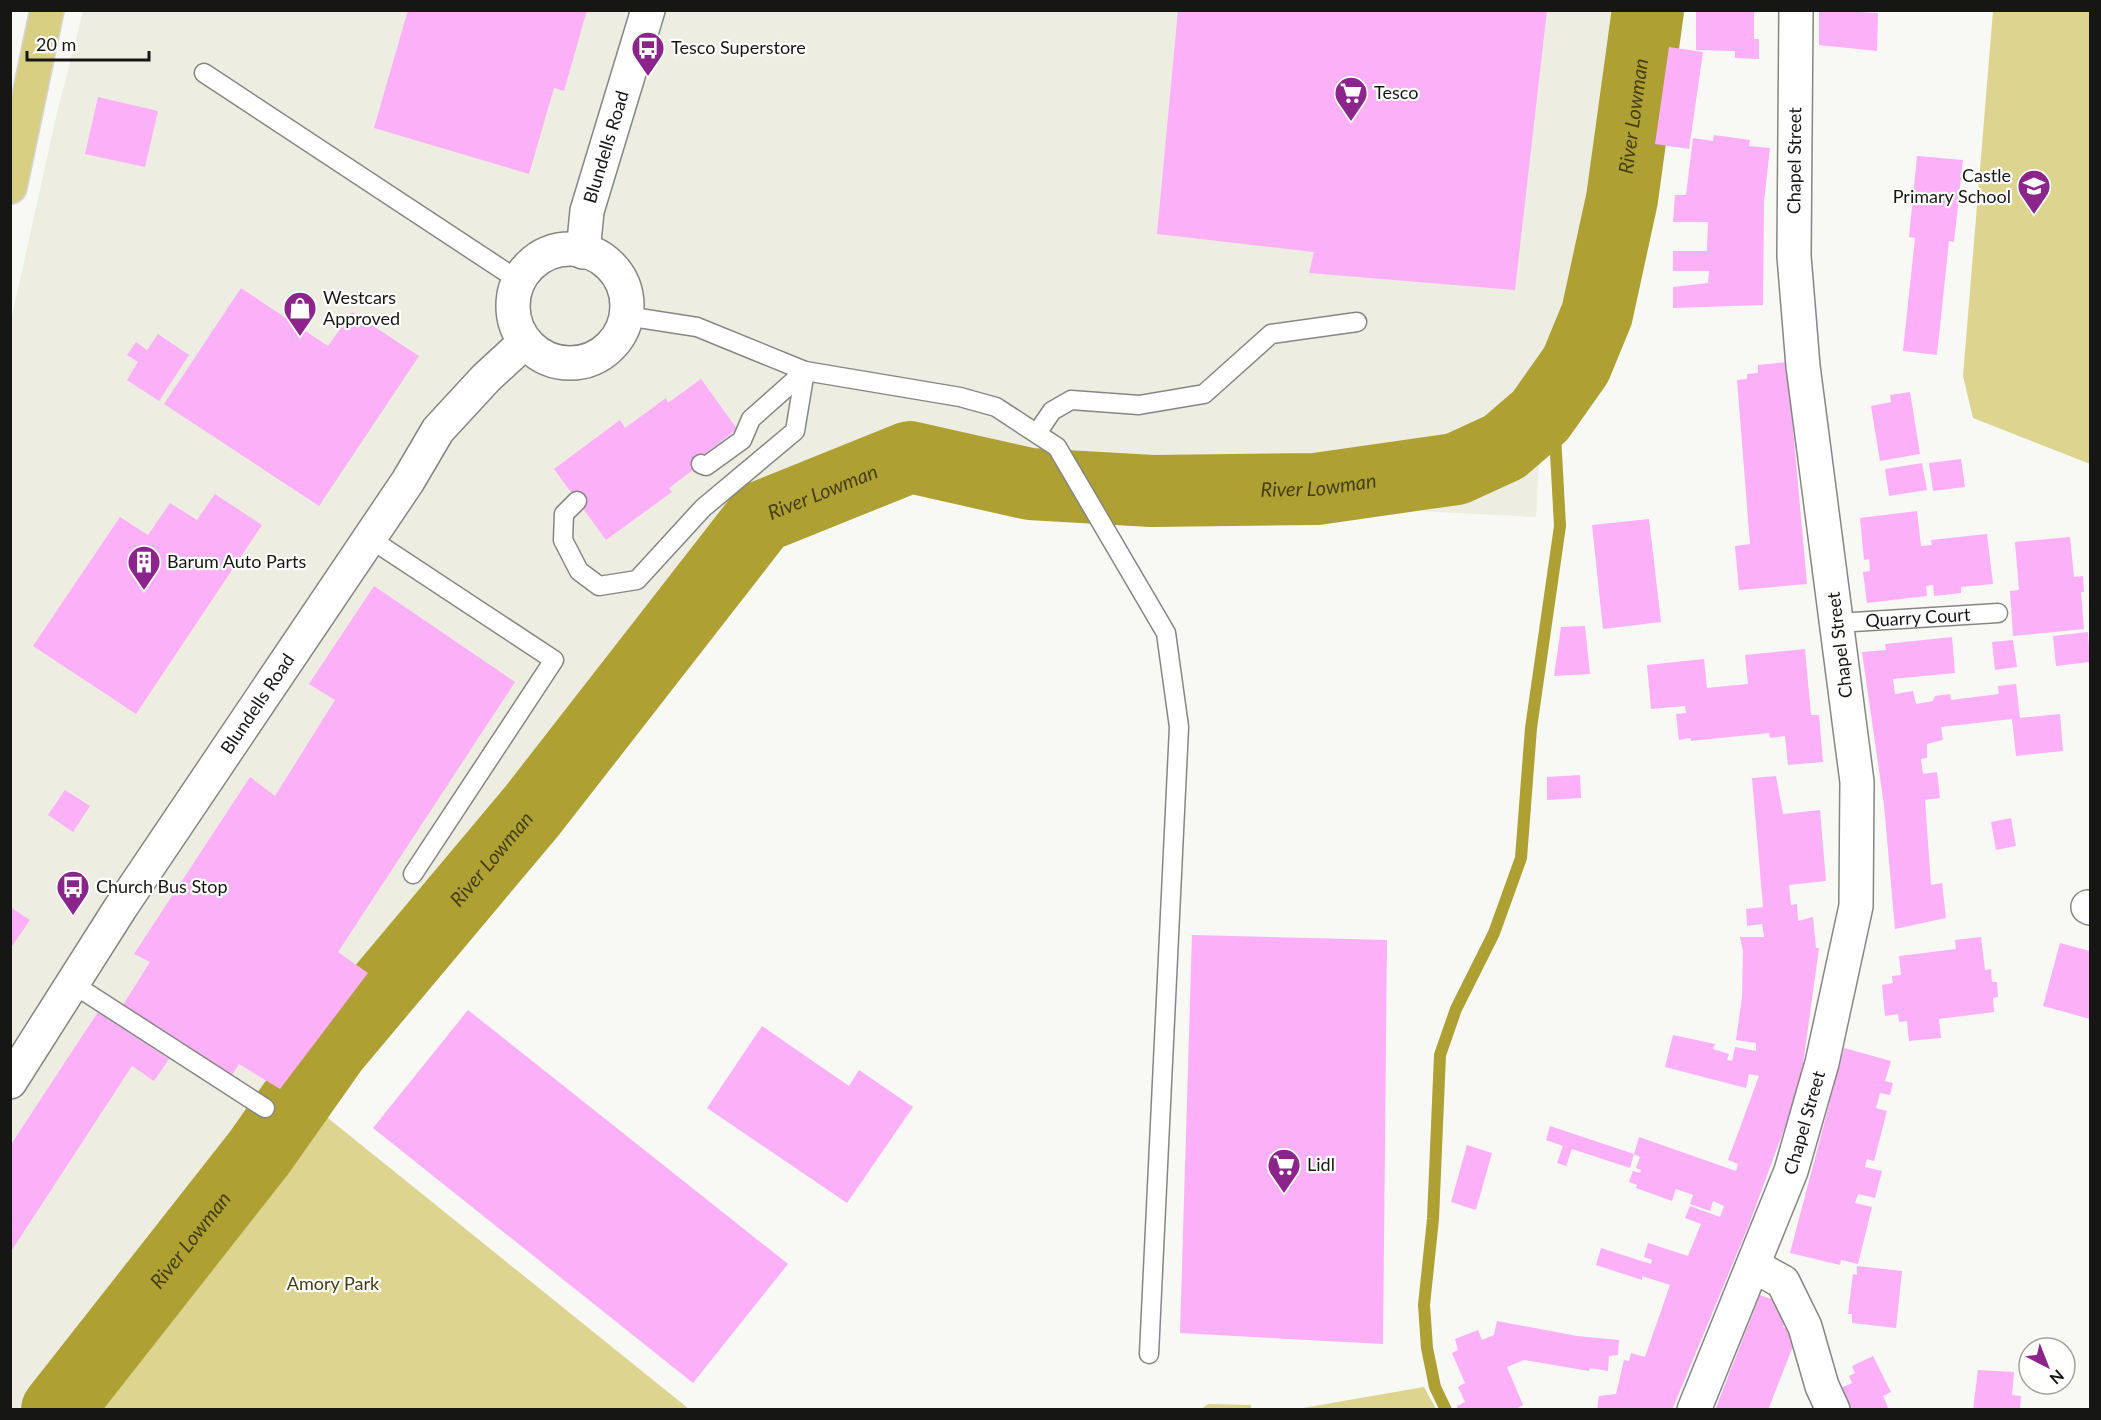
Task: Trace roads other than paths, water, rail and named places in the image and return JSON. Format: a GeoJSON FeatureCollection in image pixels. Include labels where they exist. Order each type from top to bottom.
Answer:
{"type":"FeatureCollection","features":[{"type":"Feature","properties":{"kind":"main road"},"geometry":{"type":"LineString","coordinates":[[10,187],[47,10]]}},
{"type":"Feature","properties":{"kind":"street","name":"Blundells Road"},"geometry":{"type":"LineString","coordinates":[[583,252],[587,211],[648,10]]}},
{"type":"Feature","properties":{"kind":"street","name":"Chapel Street"},"geometry":{"type":"LineString","coordinates":[[1694,1410],[1791,1171],[1819,1074],[1856,906],[1857,782],[1803,366],[1794,256],[1796,10]]}},
{"type":"Feature","properties":{"kind":"street"},"geometry":{"type":"LineString","coordinates":[[570,249],[596,255],[611,267],[622,284],[627,303],[626,316],[620,334],[607,350],[586,361],[567,364],[540,355],[525,342],[513,314],[514,294],[518,280],[536,260],[550,252],[570,249]]}},
{"type":"Feature","properties":{"kind":"street","name":"Blundells Road"},"geometry":{"type":"LineString","coordinates":[[10,1082],[121,907],[369,538],[438,430],[486,378],[525,342]]}},
{"type":"Feature","properties":{"kind":"street"},"geometry":{"type":"LineString","coordinates":[[1754,1266],[1783,1282],[1804,1327],[1822,1386],[1833,1410]]}},
{"type":"Feature","properties":{"kind":"lane"},"geometry":{"type":"LineString","coordinates":[[204,73],[518,280]]}},
{"type":"Feature","properties":{"kind":"lane"},"geometry":{"type":"LineString","coordinates":[[626,316],[697,327],[805,371],[960,397],[996,407],[1057,447],[1133,572],[1166,633],[1179,727],[1149,1354]]}},
{"type":"Feature","properties":{"kind":"lane"},"geometry":{"type":"LineString","coordinates":[[1037,433],[1052,411],[1071,400],[1139,405],[1204,394],[1271,334],[1357,322]]}},
{"type":"Feature","properties":{"kind":"lane"},"geometry":{"type":"LineString","coordinates":[[701,464],[706,466],[742,440],[751,419],[805,371]]}},
{"type":"Feature","properties":{"kind":"lane"},"geometry":{"type":"LineString","coordinates":[[577,501],[564,514],[563,540],[579,572],[599,586],[637,580],[703,508],[795,431],[805,371]]}},
{"type":"Feature","properties":{"kind":"lane"},"geometry":{"type":"LineString","coordinates":[[369,538],[554,660],[413,874]]}},
{"type":"Feature","properties":{"kind":"lane","name":"Quarry Court"},"geometry":{"type":"LineString","coordinates":[[1837,623],[1998,613]]}},
{"type":"Feature","properties":{"kind":"lane"},"geometry":{"type":"LineString","coordinates":[[73,984],[265,1108]]}},
{"type":"Feature","properties":{"kind":"waterway","name":"River Lowman"},"geometry":{"type":"LineString","coordinates":[[57,1410],[259,1153],[333,1048],[532,811],[761,517],[910,457],[1030,484],[1152,491],[1316,489],[1456,469],[1504,447],[1540,416],[1576,365],[1597,314],[1622,199],[1648,10]]}},
{"type":"Feature","properties":{"kind":"waterway"},"geometry":{"type":"LineString","coordinates":[[1446,1410],[1435,1387],[1427,1348],[1424,1305],[1433,1219],[1440,1055],[1456,1009],[1494,933],[1521,858],[1531,728],[1560,526],[1555,435],[1540,416]]}},
{"type":"Feature","properties":{"kind":"place","name":"Tesco Superstore"},"geometry":{"type":"Point","coordinates":[648,77]}},
{"type":"Feature","properties":{"kind":"place","name":"Tesco"},"geometry":{"type":"Point","coordinates":[1351,122]}},
{"type":"Feature","properties":{"kind":"place","name":"Castle Primary School"},"geometry":{"type":"Point","coordinates":[2034,215]}},
{"type":"Feature","properties":{"kind":"place","name":"Westcars Approved"},"geometry":{"type":"Point","coordinates":[300,337]}},
{"type":"Feature","properties":{"kind":"place","name":"Barum Auto Parts"},"geometry":{"type":"Point","coordinates":[144,591]}},
{"type":"Feature","properties":{"kind":"place","name":"Church Bus Stop"},"geometry":{"type":"Point","coordinates":[73,916]}},
{"type":"Feature","properties":{"kind":"place","name":"Lidl"},"geometry":{"type":"Point","coordinates":[1284,1194]}},
{"type":"Feature","properties":{"kind":"park label","name":"Amory Park"},"geometry":{"type":"Point","coordinates":[333,1284]}}]}
